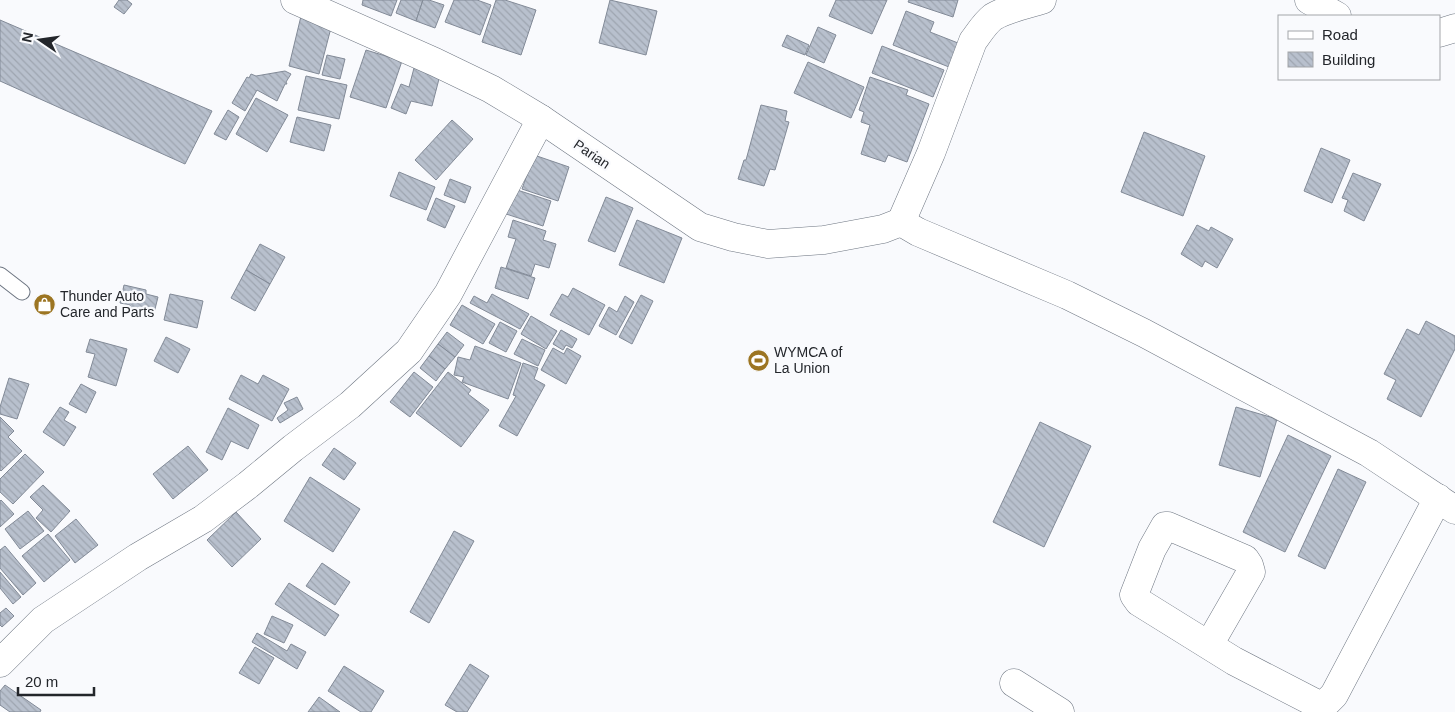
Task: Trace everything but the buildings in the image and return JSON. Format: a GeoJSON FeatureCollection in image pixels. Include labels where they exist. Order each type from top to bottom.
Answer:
{"type":"FeatureCollection","features":[{"type":"Feature","properties":{"kind":"street","name":"Parian"},"geometry":{"type":"LineString","coordinates":[[295,0],[451,69],[491,89],[541,120],[700,227],[733,238],[768,244],[824,240],[883,229],[901,222]]}},
{"type":"Feature","properties":{"kind":"street"},"geometry":{"type":"LineString","coordinates":[[1042,0],[1007,11],[992,18],[973,41],[931,153],[901,222],[918,232],[1067,295],[1144,333],[1370,453],[1447,504],[1334,695],[1328,701],[1319,705],[1234,661],[1139,602],[1134,595],[1152,549],[1165,526],[1245,559],[1250,565],[1251,572],[1209,645]]}},
{"type":"Feature","properties":{"kind":"street"},"geometry":{"type":"LineString","coordinates":[[1309,0],[1335,15]]}},
{"type":"Feature","properties":{"kind":"street"},"geometry":{"type":"LineString","coordinates":[[1440,33],[1455,28]]}},
{"type":"Feature","properties":{"kind":"street"},"geometry":{"type":"LineString","coordinates":[[0,663],[43,620],[138,557],[203,519],[248,485],[350,405],[409,351],[448,294],[541,120]]}},
{"type":"Feature","properties":{"kind":"street"},"geometry":{"type":"LineString","coordinates":[[1014,683],[1060,712]]}},
{"type":"Feature","properties":{"kind":"lane"},"geometry":{"type":"LineString","coordinates":[[0,275],[22,292]]}},
{"type":"Feature","properties":{"kind":"place","name":"Thunder Auto Care and Parts"},"geometry":{"type":"Point","coordinates":[44,304]}},
{"type":"Feature","properties":{"kind":"place","name":"WYMCA of La Union"},"geometry":{"type":"Point","coordinates":[758,360]}}]}
